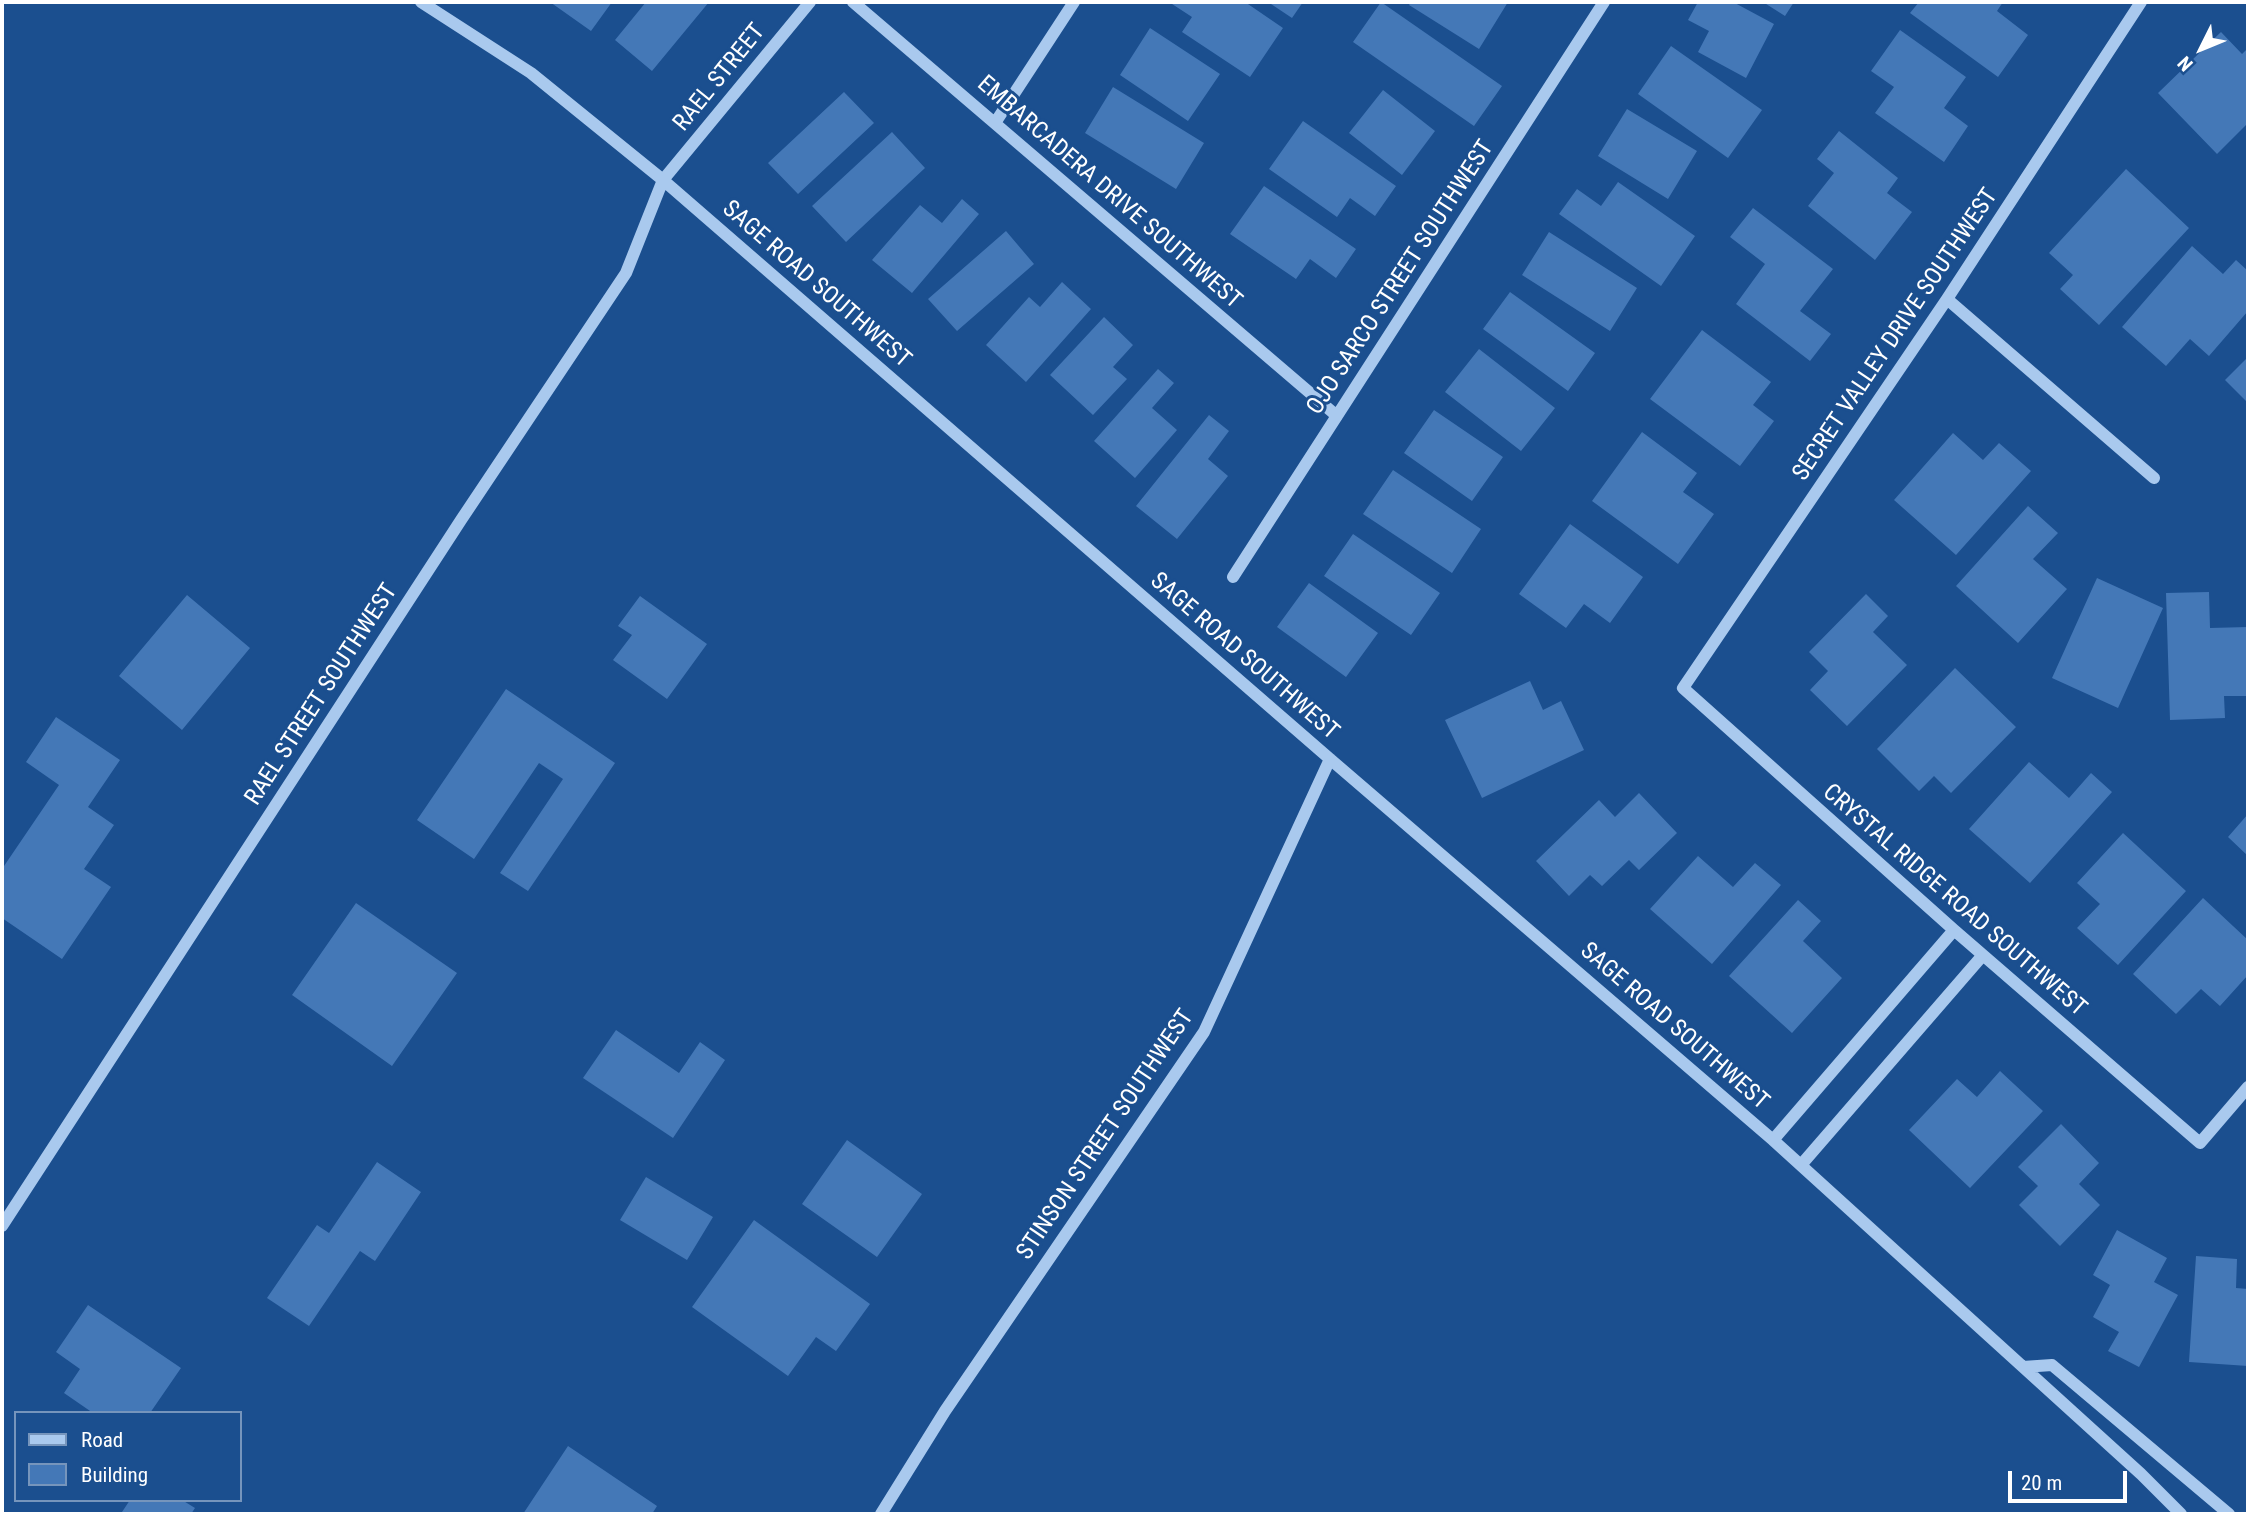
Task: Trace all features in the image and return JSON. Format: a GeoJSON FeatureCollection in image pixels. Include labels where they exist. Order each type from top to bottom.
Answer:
{"type":"FeatureCollection","features":[{"type":"Feature","properties":{"kind":"street","name":"SAGE ROAD SOUTHWEST"},"geometry":{"type":"LineString","coordinates":[[421,2],[531,73],[663,180],[1773,1140],[2141,1474],[2181,1514]]}},
{"type":"Feature","properties":{"kind":"street","name":"RAEL STREET"},"geometry":{"type":"LineString","coordinates":[[663,180],[810,2]]}},
{"type":"Feature","properties":{"kind":"street","name":"EMBARCADERA DRIVE SOUTHWEST"},"geometry":{"type":"LineString","coordinates":[[853,2],[1337,416]]}},
{"type":"Feature","properties":{"kind":"street"},"geometry":{"type":"LineString","coordinates":[[995,123],[1074,2]]}},
{"type":"Feature","properties":{"kind":"street","name":"OJO SARCO STREET SOUTHWEST"},"geometry":{"type":"LineString","coordinates":[[1233,577],[1604,2]]}},
{"type":"Feature","properties":{"kind":"street","name":"SECRET VALLEY DRIVE SOUTHWEST"},"geometry":{"type":"LineString","coordinates":[[1683,688],[1948,299],[2141,2]]}},
{"type":"Feature","properties":{"kind":"street","name":"RAEL STREET SOUTHWEST"},"geometry":{"type":"LineString","coordinates":[[2,1226],[461,520],[626,274],[663,180]]}},
{"type":"Feature","properties":{"kind":"street"},"geometry":{"type":"LineString","coordinates":[[1948,299],[2154,478]]}},
{"type":"Feature","properties":{"kind":"street","name":"CRYSTAL RIDGE ROAD SOUTHWEST"},"geometry":{"type":"LineString","coordinates":[[1683,688],[1954,930],[2200,1143],[2248,1087]]}},
{"type":"Feature","properties":{"kind":"street","name":"STINSON STREET SOUTHWEST"},"geometry":{"type":"LineString","coordinates":[[881,1514],[945,1411],[1203,1031],[1330,759]]}},
{"type":"Feature","properties":{"kind":"street"},"geometry":{"type":"LineString","coordinates":[[1773,1140],[1954,930]]}},
{"type":"Feature","properties":{"kind":"street"},"geometry":{"type":"LineString","coordinates":[[1801,1165],[1983,955]]}},
{"type":"Feature","properties":{"kind":"street"},"geometry":{"type":"LineString","coordinates":[[2023,1367],[2052,1365],[2229,1514]]}},
{"type":"Feature","properties":{"kind":"building"},"geometry":{"type":"Polygon","coordinates":[[[550,2],[612,2],[591,31],[550,2]]]}},
{"type":"Feature","properties":{"kind":"building"},"geometry":{"type":"Polygon","coordinates":[[[646,2],[709,2],[652,71],[615,40],[646,2]]]}},
{"type":"Feature","properties":{"kind":"building"},"geometry":{"type":"Polygon","coordinates":[[[1169,2],[1245,2],[1283,28],[1250,77],[1182,32],[1192,17],[1169,2]]]}},
{"type":"Feature","properties":{"kind":"building"},"geometry":{"type":"Polygon","coordinates":[[[1268,2],[1303,2],[1292,18],[1268,2]]]}},
{"type":"Feature","properties":{"kind":"building"},"geometry":{"type":"Polygon","coordinates":[[[1381,2],[1502,86],[1474,126],[1353,42],[1381,2]]]}},
{"type":"Feature","properties":{"kind":"building"},"geometry":{"type":"Polygon","coordinates":[[[1411,2],[1508,2],[1479,49],[1409,5],[1411,2]]]}},
{"type":"Feature","properties":{"kind":"building"},"geometry":{"type":"Polygon","coordinates":[[[1698,2],[1733,2],[1774,24],[1746,78],[1698,52],[1709,31],[1688,20],[1698,2]]]}},
{"type":"Feature","properties":{"kind":"building"},"geometry":{"type":"Polygon","coordinates":[[[1763,2],[1794,2],[1785,16],[1763,2]]]}},
{"type":"Feature","properties":{"kind":"building"},"geometry":{"type":"Polygon","coordinates":[[[1919,2],[2003,2],[1997,11],[2028,35],[1998,77],[1910,13],[1919,2]]]}},
{"type":"Feature","properties":{"kind":"building"},"geometry":{"type":"Polygon","coordinates":[[[1150,28],[1220,74],[1188,121],[1120,75],[1150,28]]]}},
{"type":"Feature","properties":{"kind":"building"},"geometry":{"type":"Polygon","coordinates":[[[1900,30],[1966,77],[1944,108],[1968,126],[1944,162],[1875,113],[1894,87],[1871,71],[1900,30]]]}},
{"type":"Feature","properties":{"kind":"building"},"geometry":{"type":"Polygon","coordinates":[[[2221,32],[2242,54],[2248,48],[2248,123],[2217,154],[2158,93],[2221,32]]]}},
{"type":"Feature","properties":{"kind":"building"},"geometry":{"type":"Polygon","coordinates":[[[1671,46],[1762,110],[1728,158],[1638,94],[1671,46]]]}},
{"type":"Feature","properties":{"kind":"building"},"geometry":{"type":"Polygon","coordinates":[[[1113,87],[1204,143],[1176,189],[1085,133],[1113,87]]]}},
{"type":"Feature","properties":{"kind":"building"},"geometry":{"type":"Polygon","coordinates":[[[1383,90],[1435,131],[1402,175],[1349,133],[1383,90]]]}},
{"type":"Feature","properties":{"kind":"building"},"geometry":{"type":"Polygon","coordinates":[[[844,92],[874,123],[798,194],[768,163],[844,92]]]}},
{"type":"Feature","properties":{"kind":"building"},"geometry":{"type":"Polygon","coordinates":[[[1627,109],[1697,151],[1668,199],[1598,156],[1627,109]]]}},
{"type":"Feature","properties":{"kind":"building"},"geometry":{"type":"Polygon","coordinates":[[[1303,121],[1396,186],[1375,216],[1350,198],[1337,217],[1269,169],[1303,121]]]}},
{"type":"Feature","properties":{"kind":"building"},"geometry":{"type":"Polygon","coordinates":[[[1839,131],[1898,178],[1887,193],[1912,212],[1875,260],[1808,206],[1834,173],[1817,159],[1839,131]]]}},
{"type":"Feature","properties":{"kind":"building"},"geometry":{"type":"Polygon","coordinates":[[[892,132],[925,168],[846,242],[812,206],[892,132]]]}},
{"type":"Feature","properties":{"kind":"building"},"geometry":{"type":"Polygon","coordinates":[[[2126,169],[2189,228],[2099,325],[2060,289],[2073,275],[2049,253],[2126,169]]]}},
{"type":"Feature","properties":{"kind":"building"},"geometry":{"type":"Polygon","coordinates":[[[1618,182],[1695,236],[1661,286],[1559,214],[1577,189],[1601,206],[1618,182]]]}},
{"type":"Feature","properties":{"kind":"building"},"geometry":{"type":"Polygon","coordinates":[[[1264,186],[1356,249],[1336,278],[1310,259],[1296,279],[1230,234],[1264,186]]]}},
{"type":"Feature","properties":{"kind":"building"},"geometry":{"type":"Polygon","coordinates":[[[962,199],[979,214],[912,293],[872,260],[920,205],[942,223],[962,199]]]}},
{"type":"Feature","properties":{"kind":"building"},"geometry":{"type":"Polygon","coordinates":[[[1753,208],[1833,269],[1800,311],[1831,334],[1810,361],[1736,304],[1765,264],[1730,237],[1753,208]]]}},
{"type":"Feature","properties":{"kind":"building"},"geometry":{"type":"Polygon","coordinates":[[[1006,231],[1034,264],[957,331],[928,299],[1006,231]]]}},
{"type":"Feature","properties":{"kind":"building"},"geometry":{"type":"Polygon","coordinates":[[[1549,232],[1637,288],[1610,331],[1522,275],[1549,232]]]}},
{"type":"Feature","properties":{"kind":"building"},"geometry":{"type":"Polygon","coordinates":[[[2192,246],[2223,274],[2236,260],[2248,271],[2248,311],[2209,356],[2190,339],[2166,366],[2122,327],[2192,246]]]}},
{"type":"Feature","properties":{"kind":"building"},"geometry":{"type":"Polygon","coordinates":[[[1062,282],[1091,309],[1026,382],[986,345],[1029,297],[1040,307],[1062,282]]]}},
{"type":"Feature","properties":{"kind":"building"},"geometry":{"type":"Polygon","coordinates":[[[1510,292],[1595,353],[1568,391],[1483,329],[1510,292]]]}},
{"type":"Feature","properties":{"kind":"building"},"geometry":{"type":"Polygon","coordinates":[[[1104,317],[1133,345],[1113,367],[1127,379],[1093,415],[1050,375],[1104,317]]]}},
{"type":"Feature","properties":{"kind":"building"},"geometry":{"type":"Polygon","coordinates":[[[1702,330],[1771,382],[1753,405],[1774,421],[1740,466],[1650,399],[1702,330]]]}},
{"type":"Feature","properties":{"kind":"building"},"geometry":{"type":"Polygon","coordinates":[[[1479,349],[1555,408],[1521,451],[1445,392],[1479,349]]]}},
{"type":"Feature","properties":{"kind":"building"},"geometry":{"type":"Polygon","coordinates":[[[2248,357],[2248,403],[2225,380],[2248,357]]]}},
{"type":"Feature","properties":{"kind":"building"},"geometry":{"type":"Polygon","coordinates":[[[1158,369],[1174,383],[1152,408],[1177,430],[1135,478],[1094,441],[1158,369]]]}},
{"type":"Feature","properties":{"kind":"building"},"geometry":{"type":"Polygon","coordinates":[[[1434,410],[1503,457],[1472,501],[1404,453],[1434,410]]]}},
{"type":"Feature","properties":{"kind":"building"},"geometry":{"type":"Polygon","coordinates":[[[1209,415],[1229,431],[1208,459],[1228,476],[1177,539],[1136,506],[1209,415]]]}},
{"type":"Feature","properties":{"kind":"building"},"geometry":{"type":"Polygon","coordinates":[[[1642,432],[1697,473],[1683,492],[1714,514],[1678,564],[1592,501],[1642,432]]]}},
{"type":"Feature","properties":{"kind":"building"},"geometry":{"type":"Polygon","coordinates":[[[1953,433],[1983,460],[1999,443],[2031,471],[1956,555],[1894,500],[1953,433]]]}},
{"type":"Feature","properties":{"kind":"building"},"geometry":{"type":"Polygon","coordinates":[[[1393,470],[1481,529],[1452,573],[1363,514],[1393,470]]]}},
{"type":"Feature","properties":{"kind":"building"},"geometry":{"type":"Polygon","coordinates":[[[2028,506],[2058,533],[2033,559],[2067,589],[2018,643],[1956,586],[2028,506]]]}},
{"type":"Feature","properties":{"kind":"building"},"geometry":{"type":"Polygon","coordinates":[[[1570,524],[1643,577],[1610,623],[1584,604],[1566,628],[1519,594],[1570,524]]]}},
{"type":"Feature","properties":{"kind":"building"},"geometry":{"type":"Polygon","coordinates":[[[1353,534],[1440,593],[1411,635],[1324,576],[1353,534]]]}},
{"type":"Feature","properties":{"kind":"building"},"geometry":{"type":"Polygon","coordinates":[[[2097,578],[2163,608],[2118,708],[2052,678],[2097,578]]]}},
{"type":"Feature","properties":{"kind":"building"},"geometry":{"type":"Polygon","coordinates":[[[1309,583],[1378,633],[1346,677],[1277,627],[1309,583]]]}},
{"type":"Feature","properties":{"kind":"building"},"geometry":{"type":"Polygon","coordinates":[[[2209,592],[2210,628],[2248,627],[2248,696],[2224,696],[2225,718],[2170,720],[2166,593],[2209,592]]]}},
{"type":"Feature","properties":{"kind":"building"},"geometry":{"type":"Polygon","coordinates":[[[1866,594],[1888,616],[1873,632],[1907,665],[1847,726],[1810,690],[1828,671],[1809,652],[1866,594]]]}},
{"type":"Feature","properties":{"kind":"building"},"geometry":{"type":"Polygon","coordinates":[[[187,595],[250,648],[182,730],[119,676],[187,595]]]}},
{"type":"Feature","properties":{"kind":"building"},"geometry":{"type":"Polygon","coordinates":[[[640,596],[707,644],[667,699],[613,660],[632,635],[618,626],[640,596]]]}},
{"type":"Feature","properties":{"kind":"building"},"geometry":{"type":"Polygon","coordinates":[[[1955,668],[2016,727],[1951,793],[1934,776],[1919,791],[1877,749],[1955,668]]]}},
{"type":"Feature","properties":{"kind":"building"},"geometry":{"type":"Polygon","coordinates":[[[1530,681],[1543,710],[1561,701],[1584,750],[1482,798],[1445,720],[1530,681]]]}},
{"type":"Feature","properties":{"kind":"building"},"geometry":{"type":"Polygon","coordinates":[[[506,689],[615,763],[528,891],[500,873],[563,779],[539,763],[474,859],[417,820],[506,689]]]}},
{"type":"Feature","properties":{"kind":"building"},"geometry":{"type":"Polygon","coordinates":[[[56,717],[120,760],[88,807],[114,825],[84,869],[111,887],[62,959],[2,918],[2,869],[59,785],[26,762],[56,717]]]}},
{"type":"Feature","properties":{"kind":"building"},"geometry":{"type":"Polygon","coordinates":[[[2029,762],[2069,798],[2091,773],[2112,792],[2030,883],[1969,829],[2029,762]]]}},
{"type":"Feature","properties":{"kind":"building"},"geometry":{"type":"Polygon","coordinates":[[[1639,793],[1677,833],[1639,870],[1629,860],[1602,886],[1590,875],[1569,896],[1536,861],[1599,800],[1615,817],[1639,793]]]}},
{"type":"Feature","properties":{"kind":"building"},"geometry":{"type":"Polygon","coordinates":[[[2248,814],[2248,856],[2228,837],[2248,814]]]}},
{"type":"Feature","properties":{"kind":"building"},"geometry":{"type":"Polygon","coordinates":[[[2123,833],[2186,891],[2118,965],[2077,928],[2100,904],[2077,883],[2123,833]]]}},
{"type":"Feature","properties":{"kind":"building"},"geometry":{"type":"Polygon","coordinates":[[[1698,856],[1733,887],[1755,863],[1781,885],[1712,964],[1650,909],[1698,856]]]}},
{"type":"Feature","properties":{"kind":"building"},"geometry":{"type":"Polygon","coordinates":[[[2203,898],[2248,940],[2248,975],[2220,1006],[2201,989],[2176,1014],[2133,974],[2203,898]]]}},
{"type":"Feature","properties":{"kind":"building"},"geometry":{"type":"Polygon","coordinates":[[[1798,900],[1821,921],[1803,941],[1842,978],[1792,1033],[1729,976],[1798,900]]]}},
{"type":"Feature","properties":{"kind":"building"},"geometry":{"type":"Polygon","coordinates":[[[356,903],[457,973],[392,1066],[292,995],[356,903]]]}},
{"type":"Feature","properties":{"kind":"building"},"geometry":{"type":"Polygon","coordinates":[[[616,1030],[679,1073],[700,1042],[725,1060],[673,1138],[583,1078],[616,1030]]]}},
{"type":"Feature","properties":{"kind":"building"},"geometry":{"type":"Polygon","coordinates":[[[2000,1071],[2043,1111],[1970,1188],[1909,1130],[1957,1079],[1977,1097],[2000,1071]]]}},
{"type":"Feature","properties":{"kind":"building"},"geometry":{"type":"Polygon","coordinates":[[[2061,1124],[2099,1163],[2079,1184],[2100,1205],[2060,1246],[2019,1205],[2038,1186],[2018,1167],[2061,1124]]]}},
{"type":"Feature","properties":{"kind":"building"},"geometry":{"type":"Polygon","coordinates":[[[847,1140],[922,1194],[877,1257],[802,1204],[847,1140]]]}},
{"type":"Feature","properties":{"kind":"building"},"geometry":{"type":"Polygon","coordinates":[[[377,1162],[421,1192],[375,1261],[360,1251],[309,1326],[267,1298],[317,1225],[329,1233],[377,1162]]]}},
{"type":"Feature","properties":{"kind":"building"},"geometry":{"type":"Polygon","coordinates":[[[646,1177],[713,1217],[687,1260],[620,1220],[646,1177]]]}},
{"type":"Feature","properties":{"kind":"building"},"geometry":{"type":"Polygon","coordinates":[[[754,1220],[870,1304],[836,1351],[816,1337],[788,1376],[692,1307],[754,1220]]]}},
{"type":"Feature","properties":{"kind":"building"},"geometry":{"type":"Polygon","coordinates":[[[2117,1230],[2167,1258],[2154,1282],[2178,1295],[2139,1367],[2108,1351],[2119,1332],[2093,1317],[2110,1285],[2093,1275],[2117,1230]]]}},
{"type":"Feature","properties":{"kind":"building"},"geometry":{"type":"Polygon","coordinates":[[[2196,1256],[2237,1259],[2236,1288],[2248,1289],[2248,1366],[2189,1362],[2196,1256]]]}},
{"type":"Feature","properties":{"kind":"building"},"geometry":{"type":"Polygon","coordinates":[[[88,1305],[181,1368],[151,1411],[90,1411],[64,1393],[80,1369],[56,1352],[88,1305]]]}},
{"type":"Feature","properties":{"kind":"building"},"geometry":{"type":"Polygon","coordinates":[[[568,1446],[657,1506],[652,1514],[523,1514],[568,1446]]]}},
{"type":"Feature","properties":{"kind":"building"},"geometry":{"type":"Polygon","coordinates":[[[129,1502],[185,1502],[195,1508],[191,1514],[122,1512],[129,1502]]]}}]}
